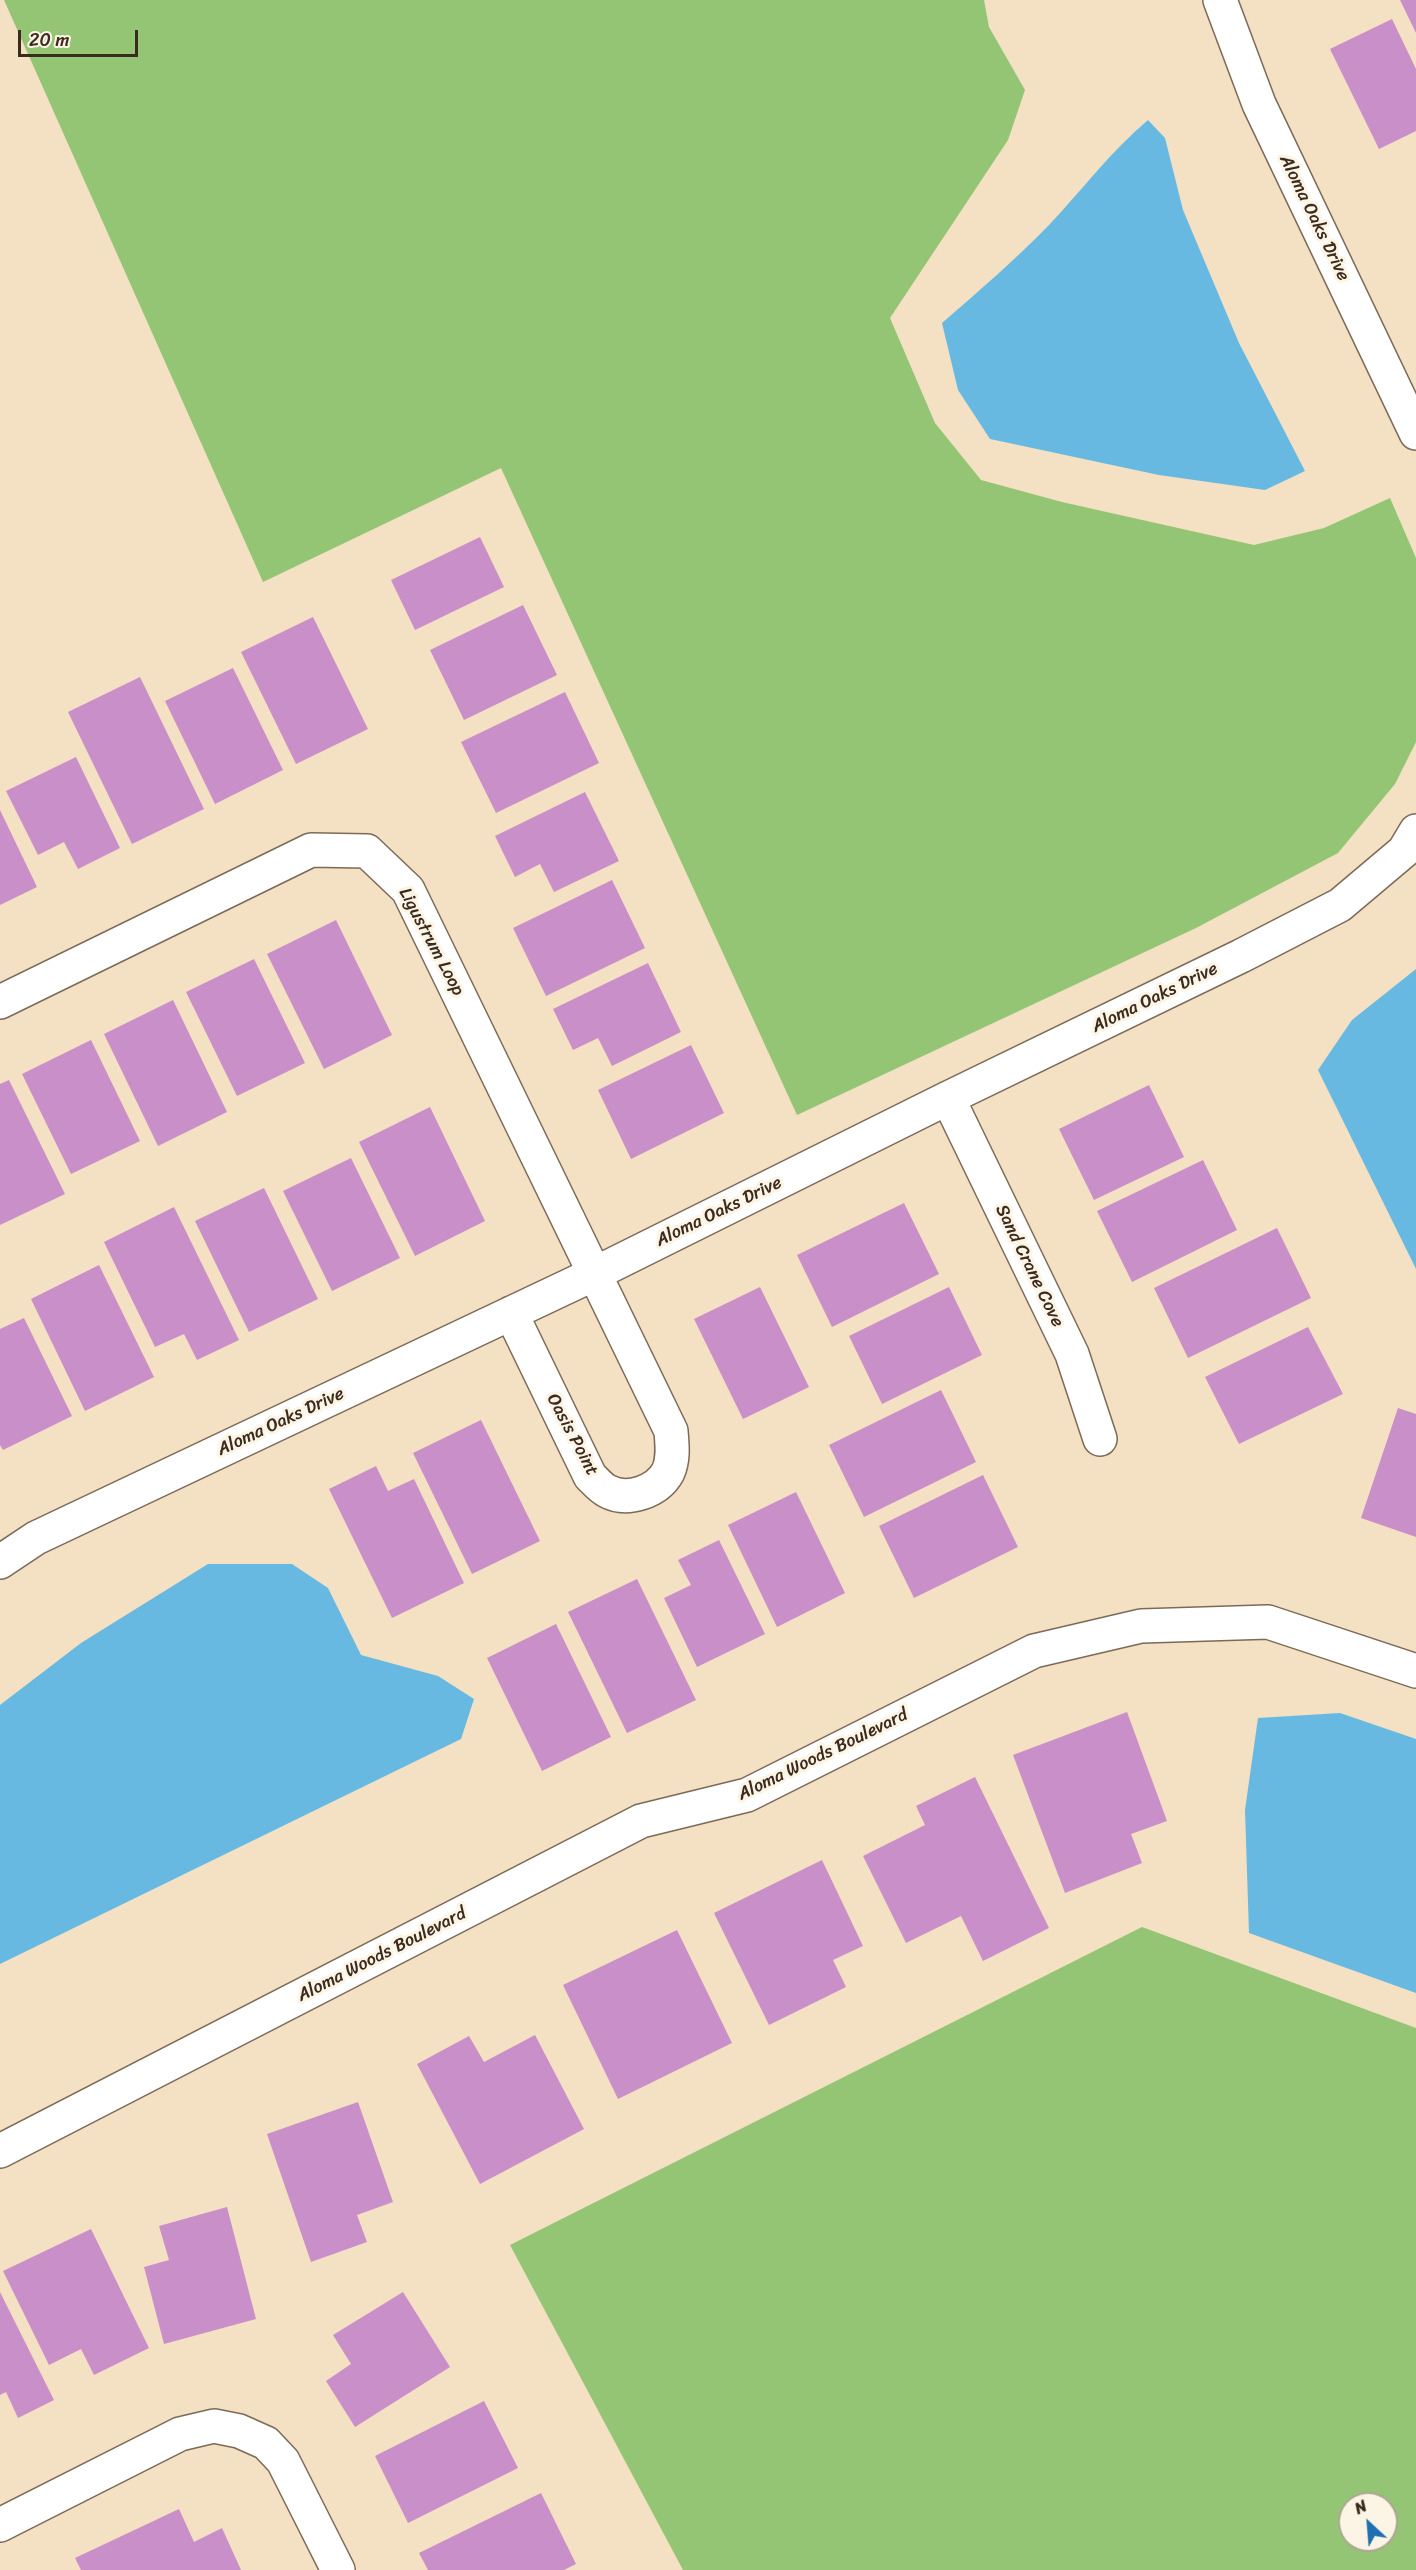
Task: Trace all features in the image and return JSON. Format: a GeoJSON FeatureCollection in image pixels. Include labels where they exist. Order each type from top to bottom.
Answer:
{"type":"FeatureCollection","features":[{"type":"Feature","properties":{"kind":"street","name":"Aloma Oaks Drive"},"geometry":{"type":"LineString","coordinates":[[1220,0],[1259,104],[1416,433]]}},
{"type":"Feature","properties":{"kind":"street","name":"Aloma Oaks Drive"},"geometry":{"type":"LineString","coordinates":[[0,1562],[36,1538],[594,1274],[948,1098],[1241,956],[1340,905],[1404,850],[1416,831]]}},
{"type":"Feature","properties":{"kind":"street","name":"Ligustrum Loop"},"geometry":{"type":"LineString","coordinates":[[0,1002],[311,850],[367,851],[408,890],[594,1274]]}},
{"type":"Feature","properties":{"kind":"street","name":"Sand Crane Cove"},"geometry":{"type":"LineString","coordinates":[[948,1098],[1072,1354],[1100,1439]]}},
{"type":"Feature","properties":{"kind":"street","name":"Oasis Point"},"geometry":{"type":"LineString","coordinates":[[511,1313],[590,1476],[605,1490],[620,1496],[637,1494],[654,1488],[667,1472],[673,1452],[671,1431],[594,1274]]}},
{"type":"Feature","properties":{"kind":"street","name":"Aloma Woods Boulevard"},"geometry":{"type":"LineString","coordinates":[[0,2151],[641,1821],[747,1795],[1034,1651],[1141,1626],[1268,1622],[1416,1671]]}},
{"type":"Feature","properties":{"kind":"street"},"geometry":{"type":"LineString","coordinates":[[0,2525],[180,2434],[214,2426],[239,2431],[266,2443],[283,2462],[338,2570]]}},
{"type":"Feature","properties":{"kind":"green space"},"geometry":{"type":"Polygon","coordinates":[[[4,0],[984,0],[989,27],[1025,90],[1008,140],[890,318],[935,423],[981,480],[1062,502],[1254,545],[1324,528],[1390,498],[1416,558],[1416,742],[1395,784],[1338,853],[1196,928],[797,1115],[501,468],[263,582],[4,0]]]}},
{"type":"Feature","properties":{"kind":"green space"},"geometry":{"type":"Polygon","coordinates":[[[1142,1927],[1416,2028],[1416,2570],[683,2570],[510,2245],[1142,1927]]]}},
{"type":"Feature","properties":{"kind":"water"},"geometry":{"type":"Polygon","coordinates":[[[1148,120],[1165,138],[1183,210],[1239,343],[1305,471],[1265,490],[1159,475],[990,439],[958,390],[942,323],[1037,237],[1109,157],[1148,120]]]}},
{"type":"Feature","properties":{"kind":"water"},"geometry":{"type":"Polygon","coordinates":[[[1416,969],[1416,1269],[1318,1070],[1352,1020],[1416,969]]]}},
{"type":"Feature","properties":{"kind":"water"},"geometry":{"type":"Polygon","coordinates":[[[208,1564],[292,1564],[328,1588],[361,1655],[438,1676],[474,1699],[461,1739],[0,1964],[0,1705],[81,1643],[208,1564]]]}},
{"type":"Feature","properties":{"kind":"water"},"geometry":{"type":"Polygon","coordinates":[[[1340,1713],[1416,1739],[1416,1993],[1249,1933],[1245,1810],[1258,1718],[1340,1713]]]}},
{"type":"Feature","properties":{"kind":"building"},"geometry":{"type":"Polygon","coordinates":[[[1400,0],[1416,0],[1416,33],[1400,0]]]}},
{"type":"Feature","properties":{"kind":"building"},"geometry":{"type":"Polygon","coordinates":[[[1392,19],[1416,69],[1416,131],[1379,149],[1330,49],[1392,19]]]}},
{"type":"Feature","properties":{"kind":"building"},"geometry":{"type":"Polygon","coordinates":[[[480,537],[504,587],[415,630],[391,580],[480,537]]]}},
{"type":"Feature","properties":{"kind":"building"},"geometry":{"type":"Polygon","coordinates":[[[523,605],[557,675],[464,720],[430,650],[523,605]]]}},
{"type":"Feature","properties":{"kind":"building"},"geometry":{"type":"Polygon","coordinates":[[[313,617],[368,729],[296,764],[241,652],[313,617]]]}},
{"type":"Feature","properties":{"kind":"building"},"geometry":{"type":"Polygon","coordinates":[[[233,668],[283,770],[215,804],[165,701],[233,668]]]}},
{"type":"Feature","properties":{"kind":"building"},"geometry":{"type":"Polygon","coordinates":[[[140,677],[204,809],[132,844],[68,712],[140,677]]]}},
{"type":"Feature","properties":{"kind":"building"},"geometry":{"type":"Polygon","coordinates":[[[565,692],[599,763],[496,813],[461,742],[565,692]]]}},
{"type":"Feature","properties":{"kind":"building"},"geometry":{"type":"Polygon","coordinates":[[[76,757],[120,848],[78,869],[64,842],[38,855],[6,791],[76,757]]]}},
{"type":"Feature","properties":{"kind":"building"},"geometry":{"type":"Polygon","coordinates":[[[585,792],[619,861],[554,892],[540,864],[515,877],[495,836],[585,792]]]}},
{"type":"Feature","properties":{"kind":"building"},"geometry":{"type":"Polygon","coordinates":[[[0,810],[37,887],[0,905],[0,810]]]}},
{"type":"Feature","properties":{"kind":"building"},"geometry":{"type":"Polygon","coordinates":[[[612,880],[645,948],[546,996],[513,928],[612,880]]]}},
{"type":"Feature","properties":{"kind":"building"},"geometry":{"type":"Polygon","coordinates":[[[336,920],[392,1035],[324,1069],[267,954],[336,920]]]}},
{"type":"Feature","properties":{"kind":"building"},"geometry":{"type":"Polygon","coordinates":[[[254,959],[305,1063],[237,1096],[186,992],[254,959]]]}},
{"type":"Feature","properties":{"kind":"building"},"geometry":{"type":"Polygon","coordinates":[[[648,963],[681,1032],[612,1066],[598,1038],[573,1050],[553,1009],[648,963]]]}},
{"type":"Feature","properties":{"kind":"building"},"geometry":{"type":"Polygon","coordinates":[[[173,1000],[227,1112],[158,1146],[104,1034],[173,1000]]]}},
{"type":"Feature","properties":{"kind":"building"},"geometry":{"type":"Polygon","coordinates":[[[91,1040],[140,1141],[71,1174],[22,1074],[91,1040]]]}},
{"type":"Feature","properties":{"kind":"building"},"geometry":{"type":"Polygon","coordinates":[[[691,1045],[724,1113],[631,1159],[598,1090],[691,1045]]]}},
{"type":"Feature","properties":{"kind":"building"},"geometry":{"type":"Polygon","coordinates":[[[9,1080],[65,1194],[0,1225],[0,1084],[9,1080]]]}},
{"type":"Feature","properties":{"kind":"building"},"geometry":{"type":"Polygon","coordinates":[[[1149,1085],[1184,1157],[1094,1200],[1059,1129],[1149,1085]]]}},
{"type":"Feature","properties":{"kind":"building"},"geometry":{"type":"Polygon","coordinates":[[[430,1107],[485,1221],[415,1256],[359,1142],[430,1107]]]}},
{"type":"Feature","properties":{"kind":"building"},"geometry":{"type":"Polygon","coordinates":[[[351,1158],[400,1258],[332,1291],[283,1191],[351,1158]]]}},
{"type":"Feature","properties":{"kind":"building"},"geometry":{"type":"Polygon","coordinates":[[[1203,1160],[1237,1230],[1132,1282],[1097,1211],[1203,1160]]]}},
{"type":"Feature","properties":{"kind":"building"},"geometry":{"type":"Polygon","coordinates":[[[264,1188],[318,1299],[249,1332],[195,1221],[264,1188]]]}},
{"type":"Feature","properties":{"kind":"building"},"geometry":{"type":"Polygon","coordinates":[[[904,1203],[939,1274],[832,1327],[797,1255],[904,1203]]]}},
{"type":"Feature","properties":{"kind":"building"},"geometry":{"type":"Polygon","coordinates":[[[174,1207],[239,1340],[197,1360],[184,1334],[155,1347],[104,1242],[174,1207]]]}},
{"type":"Feature","properties":{"kind":"building"},"geometry":{"type":"Polygon","coordinates":[[[1277,1228],[1311,1298],[1188,1358],[1154,1288],[1277,1228]]]}},
{"type":"Feature","properties":{"kind":"building"},"geometry":{"type":"Polygon","coordinates":[[[99,1265],[154,1377],[85,1411],[31,1299],[99,1265]]]}},
{"type":"Feature","properties":{"kind":"building"},"geometry":{"type":"Polygon","coordinates":[[[760,1287],[809,1387],[743,1419],[694,1319],[760,1287]]]}},
{"type":"Feature","properties":{"kind":"building"},"geometry":{"type":"Polygon","coordinates":[[[949,1287],[982,1355],[882,1404],[849,1336],[949,1287]]]}},
{"type":"Feature","properties":{"kind":"building"},"geometry":{"type":"Polygon","coordinates":[[[24,1318],[72,1416],[3,1450],[0,1445],[0,1329],[24,1318]]]}},
{"type":"Feature","properties":{"kind":"building"},"geometry":{"type":"Polygon","coordinates":[[[1308,1327],[1343,1394],[1239,1444],[1205,1377],[1308,1327]]]}},
{"type":"Feature","properties":{"kind":"building"},"geometry":{"type":"Polygon","coordinates":[[[941,1390],[976,1462],[864,1517],[829,1445],[941,1390]]]}},
{"type":"Feature","properties":{"kind":"building"},"geometry":{"type":"Polygon","coordinates":[[[1398,1408],[1416,1414],[1416,1537],[1361,1518],[1398,1408]]]}},
{"type":"Feature","properties":{"kind":"building"},"geometry":{"type":"Polygon","coordinates":[[[481,1420],[540,1541],[472,1574],[413,1453],[481,1420]]]}},
{"type":"Feature","properties":{"kind":"building"},"geometry":{"type":"Polygon","coordinates":[[[376,1466],[388,1491],[414,1479],[464,1583],[392,1618],[329,1489],[376,1466]]]}},
{"type":"Feature","properties":{"kind":"building"},"geometry":{"type":"Polygon","coordinates":[[[983,1475],[1018,1547],[914,1598],[879,1526],[983,1475]]]}},
{"type":"Feature","properties":{"kind":"building"},"geometry":{"type":"Polygon","coordinates":[[[796,1492],[845,1593],[777,1627],[728,1525],[796,1492]]]}},
{"type":"Feature","properties":{"kind":"building"},"geometry":{"type":"Polygon","coordinates":[[[719,1540],[765,1634],[697,1667],[664,1598],[691,1585],[678,1560],[719,1540]]]}},
{"type":"Feature","properties":{"kind":"building"},"geometry":{"type":"Polygon","coordinates":[[[637,1579],[696,1700],[627,1733],[568,1612],[637,1579]]]}},
{"type":"Feature","properties":{"kind":"building"},"geometry":{"type":"Polygon","coordinates":[[[556,1624],[611,1737],[542,1771],[487,1658],[556,1624]]]}},
{"type":"Feature","properties":{"kind":"building"},"geometry":{"type":"Polygon","coordinates":[[[1127,1712],[1167,1821],[1131,1834],[1142,1863],[1065,1893],[1013,1755],[1127,1712]]]}},
{"type":"Feature","properties":{"kind":"building"},"geometry":{"type":"Polygon","coordinates":[[[975,1777],[1049,1928],[983,1961],[961,1916],[906,1943],[863,1856],[925,1825],[916,1806],[975,1777]]]}},
{"type":"Feature","properties":{"kind":"building"},"geometry":{"type":"Polygon","coordinates":[[[822,1860],[863,1946],[833,1960],[846,1987],[769,2025],[714,1913],[822,1860]]]}},
{"type":"Feature","properties":{"kind":"building"},"geometry":{"type":"Polygon","coordinates":[[[677,1930],[732,2043],[618,2099],[563,1985],[677,1930]]]}},
{"type":"Feature","properties":{"kind":"building"},"geometry":{"type":"Polygon","coordinates":[[[535,2035],[584,2129],[480,2184],[417,2064],[469,2036],[484,2062],[535,2035]]]}},
{"type":"Feature","properties":{"kind":"building"},"geometry":{"type":"Polygon","coordinates":[[[358,2102],[393,2202],[357,2215],[367,2242],[311,2262],[267,2134],[358,2102]]]}},
{"type":"Feature","properties":{"kind":"building"},"geometry":{"type":"Polygon","coordinates":[[[227,2207],[256,2319],[164,2344],[144,2267],[169,2260],[159,2226],[227,2207]]]}},
{"type":"Feature","properties":{"kind":"building"},"geometry":{"type":"Polygon","coordinates":[[[91,2229],[149,2348],[94,2375],[81,2349],[49,2365],[3,2271],[91,2229]]]}},
{"type":"Feature","properties":{"kind":"building"},"geometry":{"type":"Polygon","coordinates":[[[0,2292],[54,2400],[18,2418],[6,2392],[0,2395],[0,2292]]]}},
{"type":"Feature","properties":{"kind":"building"},"geometry":{"type":"Polygon","coordinates":[[[403,2292],[450,2367],[355,2427],[326,2381],[351,2364],[333,2335],[403,2292]]]}},
{"type":"Feature","properties":{"kind":"building"},"geometry":{"type":"Polygon","coordinates":[[[484,2401],[518,2468],[408,2523],[375,2456],[484,2401]]]}},
{"type":"Feature","properties":{"kind":"building"},"geometry":{"type":"Polygon","coordinates":[[[541,2493],[576,2564],[564,2570],[428,2570],[419,2553],[541,2493]]]}},
{"type":"Feature","properties":{"kind":"building"},"geometry":{"type":"Polygon","coordinates":[[[179,2509],[194,2542],[222,2528],[241,2570],[81,2570],[75,2558],[179,2509]]]}}]}
